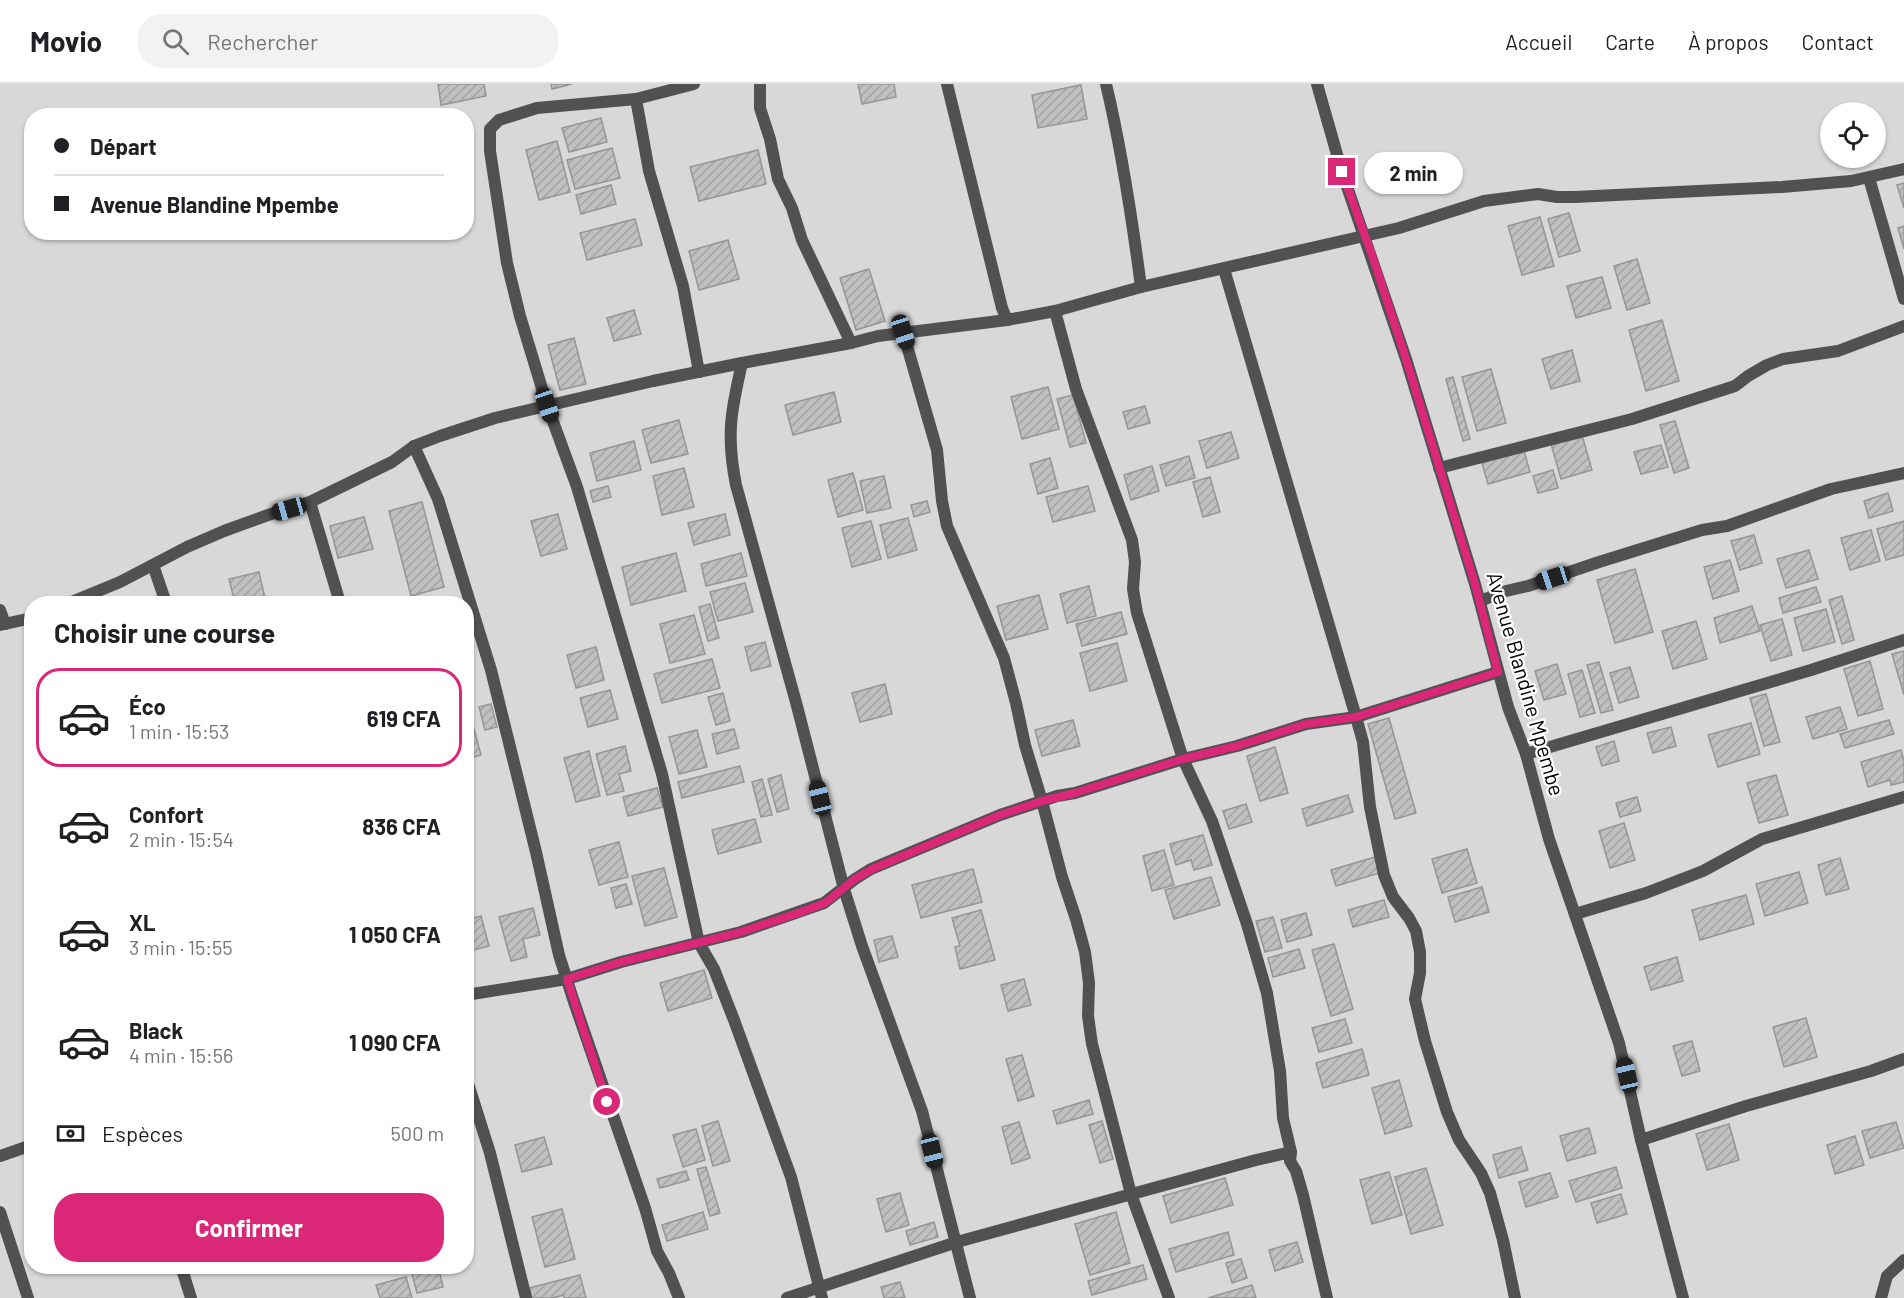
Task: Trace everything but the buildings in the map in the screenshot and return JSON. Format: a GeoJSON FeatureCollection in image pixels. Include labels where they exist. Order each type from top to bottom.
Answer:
{"type":"FeatureCollection","features":[{"type":"Feature","properties":{"kind":"street"},"geometry":{"type":"LineString","coordinates":[[694,84],[636,99],[537,108],[499,120],[490,129],[491,160],[507,263],[520,316],[547,405],[577,487],[662,774],[699,943],[714,969],[767,1107],[791,1177],[821,1293]]}},
{"type":"Feature","properties":{"kind":"street"},"geometry":{"type":"LineString","coordinates":[[760,84],[760,108],[770,139],[778,179],[792,208],[802,240],[851,343]]}},
{"type":"Feature","properties":{"kind":"street"},"geometry":{"type":"LineString","coordinates":[[947,84],[1002,308],[1007,320]]}},
{"type":"Feature","properties":{"kind":"street"},"geometry":{"type":"LineString","coordinates":[[1106,84],[1126,179],[1141,287]]}},
{"type":"Feature","properties":{"kind":"street","name":"Avenue Blandine Mpembe"},"geometry":{"type":"LineString","coordinates":[[1317,84],[1342,172],[1406,359],[1480,601],[1508,707],[1526,754],[1549,839],[1619,1043],[1641,1140],[1683,1298]]}},
{"type":"Feature","properties":{"kind":"street"},"geometry":{"type":"LineString","coordinates":[[636,99],[649,171],[683,286],[699,372]]}},
{"type":"Feature","properties":{"kind":"street"},"geometry":{"type":"LineString","coordinates":[[86,596],[120,582],[187,547],[224,531],[310,502],[383,467],[414,446],[495,418],[547,405],[878,336],[1007,320],[1055,311],[1141,287],[1365,237],[1466,206],[1511,197],[1538,194],[1575,197],[1782,187],[1869,178],[1904,170]]}},
{"type":"Feature","properties":{"kind":"street"},"geometry":{"type":"LineString","coordinates":[[1869,178],[1899,264],[1904,299]]}},
{"type":"Feature","properties":{"kind":"street"},"geometry":{"type":"LineString","coordinates":[[1224,268],[1363,742],[1370,807],[1384,875],[1393,897],[1416,931],[1420,952],[1420,973],[1415,999],[1425,1041],[1447,1112],[1459,1140],[1481,1173],[1490,1193],[1515,1298]]}},
{"type":"Feature","properties":{"kind":"street"},"geometry":{"type":"LineString","coordinates":[[1055,311],[1076,389],[1132,540],[1135,562],[1133,589],[1137,613],[1183,759],[1212,821],[1267,993],[1281,1071],[1283,1118],[1291,1152],[1290,1161],[1296,1171],[1303,1195],[1327,1298]]}},
{"type":"Feature","properties":{"kind":"street"},"geometry":{"type":"LineString","coordinates":[[1439,468],[1632,419],[1735,386],[1767,365],[1783,359],[1838,351],[1904,326]]}},
{"type":"Feature","properties":{"kind":"street"},"geometry":{"type":"LineString","coordinates":[[903,332],[937,450],[947,526],[1004,658],[1025,745],[1085,952],[1089,983],[1088,1016],[1092,1044],[1131,1194],[1169,1298]]}},
{"type":"Feature","properties":{"kind":"street"},"geometry":{"type":"LineString","coordinates":[[742,363],[731,417],[730,456],[736,485],[797,706],[844,889],[862,946],[922,1111],[970,1298]]}},
{"type":"Feature","properties":{"kind":"street"},"geometry":{"type":"LineString","coordinates":[[414,446],[438,499],[468,596]]}},
{"type":"Feature","properties":{"kind":"street"},"geometry":{"type":"LineString","coordinates":[[1480,601],[1702,530],[1727,526],[1831,489],[1904,473]]}},
{"type":"Feature","properties":{"kind":"street"},"geometry":{"type":"LineString","coordinates":[[310,502],[338,596]]}},
{"type":"Feature","properties":{"kind":"street"},"geometry":{"type":"LineString","coordinates":[[153,565],[164,596]]}},
{"type":"Feature","properties":{"kind":"street"},"geometry":{"type":"LineString","coordinates":[[0,610],[2,625],[24,620]]}},
{"type":"Feature","properties":{"kind":"street"},"geometry":{"type":"LineString","coordinates":[[474,615],[491,670],[559,955],[610,1112],[645,1208],[657,1251],[679,1298]]}},
{"type":"Feature","properties":{"kind":"street"},"geometry":{"type":"LineString","coordinates":[[1526,754],[1811,670],[1904,640]]}},
{"type":"Feature","properties":{"kind":"street"},"geometry":{"type":"LineString","coordinates":[[474,994],[567,979],[621,962],[741,932],[825,903],[872,869],[1000,815],[1306,724],[1356,717],[1498,672]]}},
{"type":"Feature","properties":{"kind":"street"},"geometry":{"type":"LineString","coordinates":[[1575,914],[1646,893],[1702,872],[1762,839],[1904,797]]}},
{"type":"Feature","properties":{"kind":"street"},"geometry":{"type":"LineString","coordinates":[[1641,1140],[1746,1106],[1872,1071],[1904,1059]]}},
{"type":"Feature","properties":{"kind":"street"},"geometry":{"type":"LineString","coordinates":[[474,1102],[490,1153],[526,1298]]}},
{"type":"Feature","properties":{"kind":"street"},"geometry":{"type":"LineString","coordinates":[[0,1156],[24,1148]]}},
{"type":"Feature","properties":{"kind":"street"},"geometry":{"type":"LineString","coordinates":[[787,1298],[821,1293],[957,1242],[1291,1152]]}},
{"type":"Feature","properties":{"kind":"street"},"geometry":{"type":"LineString","coordinates":[[0,1212],[28,1298]]}},
{"type":"Feature","properties":{"kind":"street"},"geometry":{"type":"LineString","coordinates":[[1881,1298],[1887,1276],[1904,1260]]}},
{"type":"Feature","properties":{"kind":"street"},"geometry":{"type":"LineString","coordinates":[[184,1274],[191,1298]]}},
{"type":"Feature","properties":{"kind":"shaded area"},"geometry":{"type":"Polygon","coordinates":[[[0,84],[1904,84],[1904,1298],[0,1298],[0,84]]]}},
{"type":"Feature","properties":{"kind":"route"},"geometry":{"type":"LineString","coordinates":[[607,1102],[567,979],[621,962],[741,932],[801,912],[825,903],[855,879],[872,869],[1000,815],[1057,796],[1075,793],[1306,724],[1356,717],[1498,672],[1475,584],[1406,359],[1342,172]]}}]}
